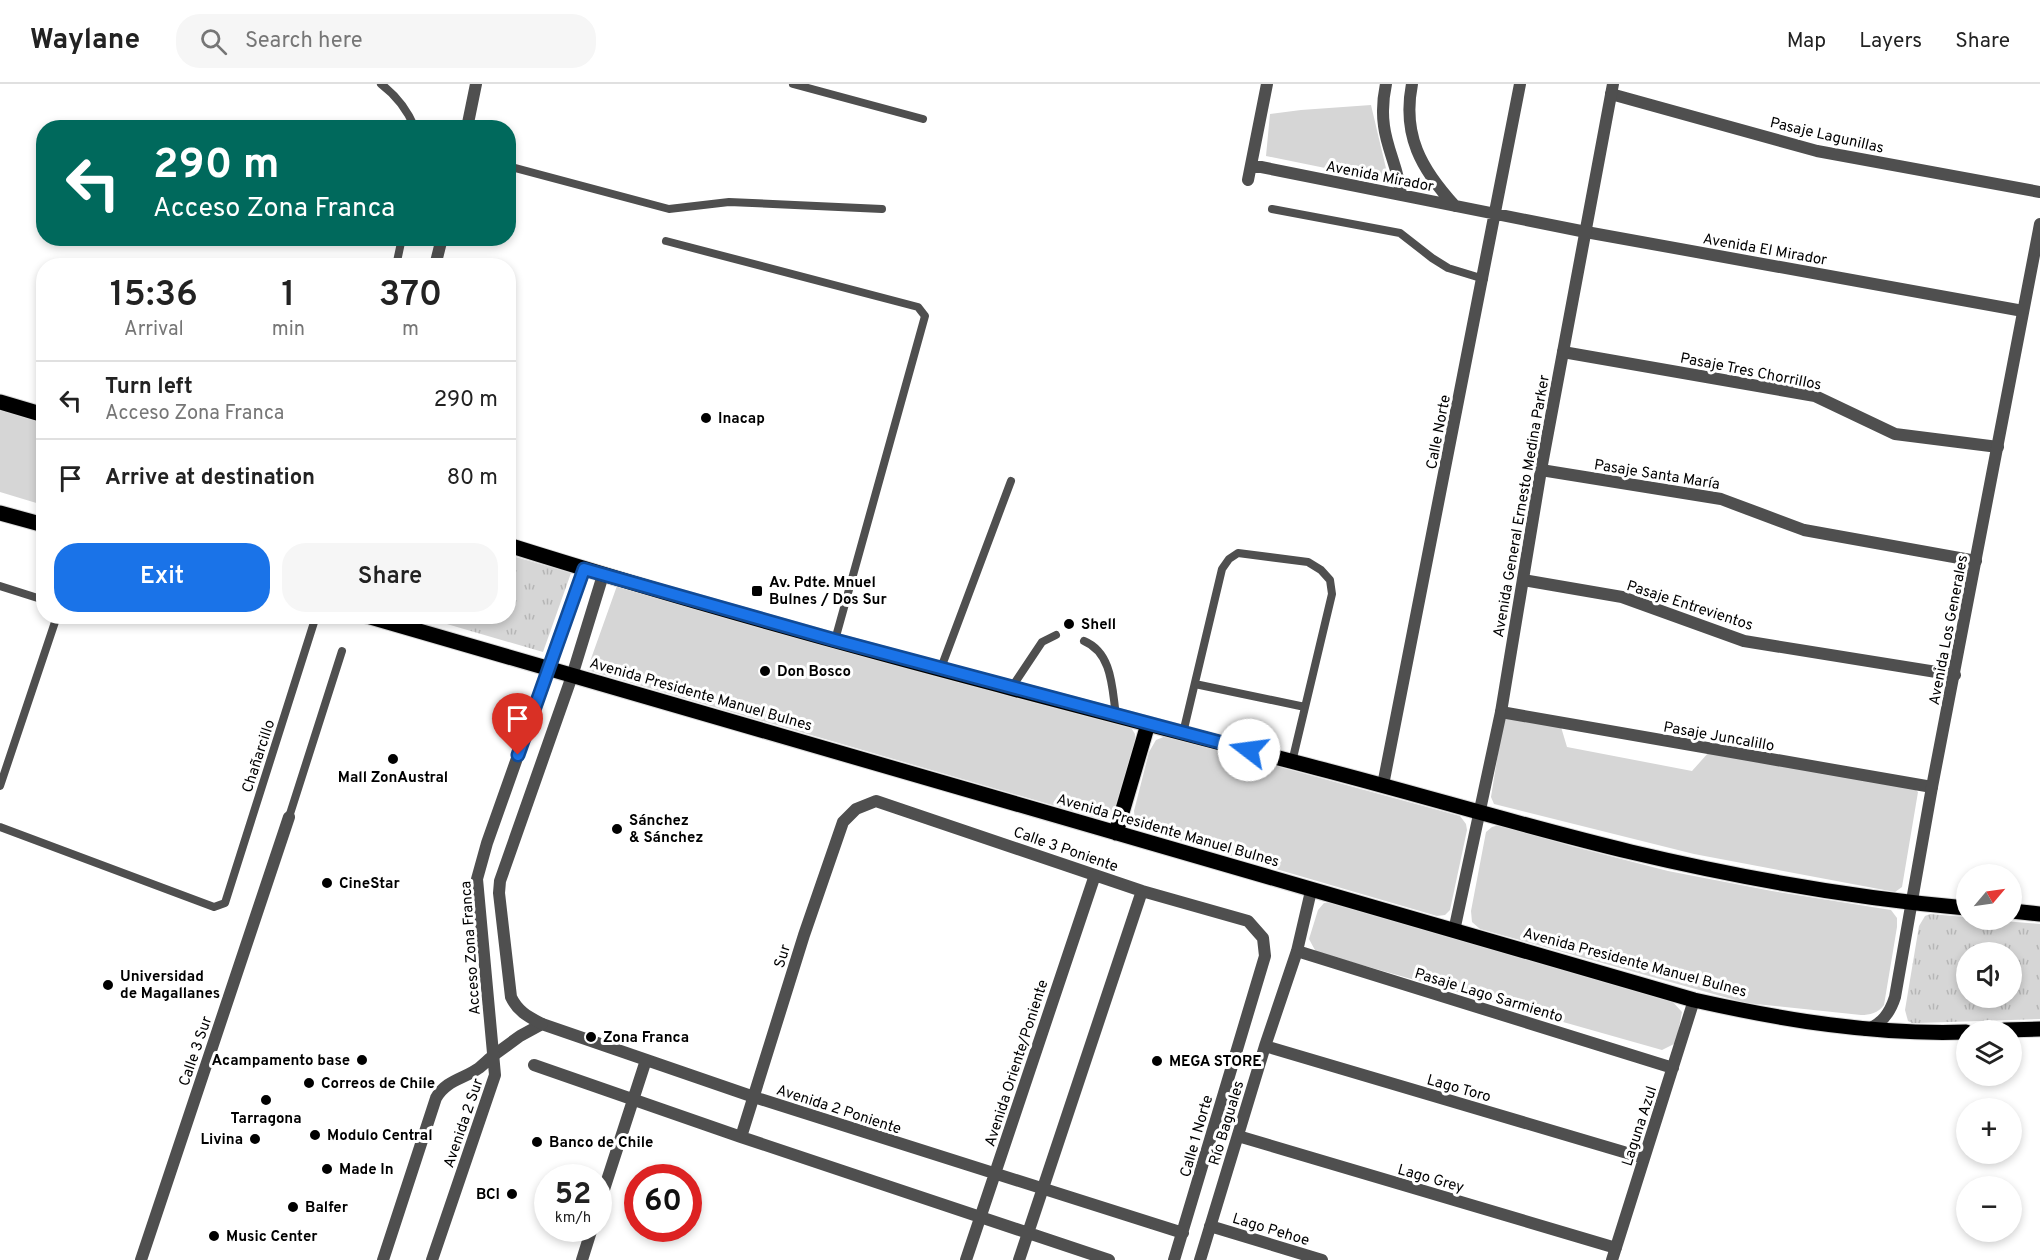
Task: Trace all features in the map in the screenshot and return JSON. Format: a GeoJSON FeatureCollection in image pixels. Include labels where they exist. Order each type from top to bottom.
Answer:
{"type":"FeatureCollection","features":[{"type":"Feature","properties":{"kind":"main road"},"geometry":{"type":"LineString","coordinates":[[0,402],[36,412]]}},
{"type":"Feature","properties":{"kind":"main road"},"geometry":{"type":"LineString","coordinates":[[0,513],[36,523]]}},
{"type":"Feature","properties":{"kind":"main road"},"geometry":{"type":"LineString","coordinates":[[516,548],[835,640],[1662,860],[1796,885],[1912,903],[1956,907]]}},
{"type":"Feature","properties":{"kind":"main road","name":"Avenida Presidente Manuel Bulnes"},"geometry":{"type":"LineString","coordinates":[[394,624],[1694,1000],[1784,1018],[1865,1030],[1912,1033],[1956,1032]]}},
{"type":"Feature","properties":{"kind":"main road"},"geometry":{"type":"LineString","coordinates":[[1116,833],[1148,724]]}},
{"type":"Feature","properties":{"kind":"main road"},"geometry":{"type":"LineString","coordinates":[[2022,913],[2040,914]]}},
{"type":"Feature","properties":{"kind":"main road"},"geometry":{"type":"LineString","coordinates":[[2022,1030],[2040,1029]]}},
{"type":"Feature","properties":{"kind":"street"},"geometry":{"type":"LineString","coordinates":[[469,120],[476,84]]}},
{"type":"Feature","properties":{"kind":"street"},"geometry":{"type":"LineString","coordinates":[[1248,180],[1267,84]]}},
{"type":"Feature","properties":{"kind":"street"},"geometry":{"type":"LineString","coordinates":[[1386,84],[1383,100],[1384,128],[1400,178],[1401,195]]}},
{"type":"Feature","properties":{"kind":"street"},"geometry":{"type":"LineString","coordinates":[[1412,84],[1409,121],[1414,144],[1433,180],[1455,206]]}},
{"type":"Feature","properties":{"kind":"street","name":"Calle Norte"},"geometry":{"type":"LineString","coordinates":[[1383,785],[1484,279],[1499,215],[1520,84]]}},
{"type":"Feature","properties":{"kind":"street","name":"Pasaje Lagunillas"},"geometry":{"type":"LineString","coordinates":[[1612,89],[1817,151],[2040,192]]}},
{"type":"Feature","properties":{"kind":"street","name":"Avenida General Ernesto Medina Parker"},"geometry":{"type":"LineString","coordinates":[[1454,931],[1501,712],[1541,470],[1612,89]]}},
{"type":"Feature","properties":{"kind":"street","name":"Avenida Mirador"},"geometry":{"type":"LineString","coordinates":[[1251,165],[1499,215]]}},
{"type":"Feature","properties":{"kind":"street","name":"Avenida El Mirador"},"geometry":{"type":"LineString","coordinates":[[1499,215],[2023,311]]}},
{"type":"Feature","properties":{"kind":"street","name":"Avenida Los Generales"},"geometry":{"type":"LineString","coordinates":[[1865,1030],[1884,1019],[1893,1005],[1932,787],[2040,224]]}},
{"type":"Feature","properties":{"kind":"street","name":"Pasaje Tres Chorrillos"},"geometry":{"type":"LineString","coordinates":[[1563,352],[1815,396],[1895,434],[1998,447]]}},
{"type":"Feature","properties":{"kind":"street","name":"Pasaje Santa María"},"geometry":{"type":"LineString","coordinates":[[1541,470],[1721,499],[1804,530],[1976,561]]}},
{"type":"Feature","properties":{"kind":"street","name":"Acceso Zona Franca"},"geometry":{"type":"LineString","coordinates":[[494,1055],[477,879],[584,569]]}},
{"type":"Feature","properties":{"kind":"street"},"geometry":{"type":"LineString","coordinates":[[542,1024],[515,1007],[511,997],[499,893],[500,882],[572,676],[603,574]]}},
{"type":"Feature","properties":{"kind":"street","name":"Pasaje Entrevientos"},"geometry":{"type":"LineString","coordinates":[[1523,580],[1622,597],[1744,641],[1955,675]]}},
{"type":"Feature","properties":{"kind":"street","name":"Pasaje Juncalillo"},"geometry":{"type":"LineString","coordinates":[[1501,712],[1932,787]]}},
{"type":"Feature","properties":{"kind":"street","name":"Calle 3 Poniente"},"geometry":{"type":"LineString","coordinates":[[876,801],[1142,891],[1248,921]]}},
{"type":"Feature","properties":{"kind":"street","name":"Sur"},"geometry":{"type":"LineString","coordinates":[[741,1137],[804,935],[843,822],[856,809],[876,801]]}},
{"type":"Feature","properties":{"kind":"street","name":"Calle 3 Sur"},"geometry":{"type":"LineString","coordinates":[[141,1260],[289,817]]}},
{"type":"Feature","properties":{"kind":"street","name":"Avenida Oriente/Poniente"},"geometry":{"type":"LineString","coordinates":[[966,1260],[1095,875]]}},
{"type":"Feature","properties":{"kind":"street"},"geometry":{"type":"LineString","coordinates":[[1019,1260],[1142,891]]}},
{"type":"Feature","properties":{"kind":"street","name":"Río Baguales"},"geometry":{"type":"LineString","coordinates":[[1200,1260],[1264,1046],[1297,951],[1311,891]]}},
{"type":"Feature","properties":{"kind":"street","name":"Calle 1 Norte"},"geometry":{"type":"LineString","coordinates":[[1174,1260],[1265,957],[1263,938],[1248,921]]}},
{"type":"Feature","properties":{"kind":"street","name":"Pasaje Lago Sarmiento"},"geometry":{"type":"LineString","coordinates":[[1297,951],[1672,1068]]}},
{"type":"Feature","properties":{"kind":"street","name":"Laguna Azul"},"geometry":{"type":"LineString","coordinates":[[1614,1254],[1694,1000]]}},
{"type":"Feature","properties":{"kind":"street"},"geometry":{"type":"LineString","coordinates":[[494,1055],[520,1036],[542,1024]]}},
{"type":"Feature","properties":{"kind":"street","name":"Avenida 2 Poniente"},"geometry":{"type":"LineString","coordinates":[[542,1024],[754,1097],[1183,1233]]}},
{"type":"Feature","properties":{"kind":"street","name":"Lago Toro"},"geometry":{"type":"LineString","coordinates":[[1264,1046],[1644,1158]]}},
{"type":"Feature","properties":{"kind":"street","name":"Avenida 2 Sur"},"geometry":{"type":"LineString","coordinates":[[383,1260],[436,1098],[441,1089],[449,1083],[480,1067],[494,1055]]}},
{"type":"Feature","properties":{"kind":"street","name":"Avenida 2 Sur"},"geometry":{"type":"LineString","coordinates":[[432,1260],[495,1075],[494,1055]]}},
{"type":"Feature","properties":{"kind":"street"},"geometry":{"type":"LineString","coordinates":[[612,1166],[646,1060]]}},
{"type":"Feature","properties":{"kind":"street"},"geometry":{"type":"LineString","coordinates":[[534,1065],[1109,1260]]}},
{"type":"Feature","properties":{"kind":"street","name":"Lago Grey"},"geometry":{"type":"LineString","coordinates":[[1238,1136],[1614,1254]]}},
{"type":"Feature","properties":{"kind":"street","name":"Lago Pehoe"},"geometry":{"type":"LineString","coordinates":[[1210,1226],[1322,1260]]}},
{"type":"Feature","properties":{"kind":"street"},"geometry":{"type":"LineString","coordinates":[[582,1260],[588,1242]]}},
{"type":"Feature","properties":{"kind":"lane"},"geometry":{"type":"LineString","coordinates":[[381,84],[407,111],[411,120]]}},
{"type":"Feature","properties":{"kind":"lane"},"geometry":{"type":"LineString","coordinates":[[793,84],[923,118]]}},
{"type":"Feature","properties":{"kind":"lane"},"geometry":{"type":"LineString","coordinates":[[516,168],[669,209],[729,202],[882,209]]}},
{"type":"Feature","properties":{"kind":"lane"},"geometry":{"type":"LineString","coordinates":[[1272,209],[1400,233],[1448,268],[1484,279]]}},
{"type":"Feature","properties":{"kind":"lane"},"geometry":{"type":"LineString","coordinates":[[666,241],[918,307],[925,316],[835,640]]}},
{"type":"Feature","properties":{"kind":"lane"},"geometry":{"type":"LineString","coordinates":[[941,668],[1011,481]]}},
{"type":"Feature","properties":{"kind":"lane"},"geometry":{"type":"LineString","coordinates":[[1183,733],[1222,569],[1229,559],[1238,553],[1308,562],[1321,570],[1330,580],[1332,594],[1292,762]]}},
{"type":"Feature","properties":{"kind":"lane"},"geometry":{"type":"LineString","coordinates":[[0,586],[36,597]]}},
{"type":"Feature","properties":{"kind":"lane"},"geometry":{"type":"LineString","coordinates":[[0,786],[54,624]]}},
{"type":"Feature","properties":{"kind":"lane","name":"Chañarcillo"},"geometry":{"type":"LineString","coordinates":[[0,826],[214,907],[225,903],[313,624]]}},
{"type":"Feature","properties":{"kind":"lane"},"geometry":{"type":"LineString","coordinates":[[1011,687],[1042,642],[1056,635]]}},
{"type":"Feature","properties":{"kind":"lane"},"geometry":{"type":"LineString","coordinates":[[1084,641],[1095,647],[1106,662],[1116,716]]}},
{"type":"Feature","properties":{"kind":"lane"},"geometry":{"type":"LineString","coordinates":[[289,817],[342,651]]}},
{"type":"Feature","properties":{"kind":"lane"},"geometry":{"type":"LineString","coordinates":[[1194,684],[1305,706]]}},
{"type":"Feature","properties":{"kind":"green space"},"geometry":{"type":"Polygon","coordinates":[[[1371,105],[1389,181],[1266,156],[1270,114],[1371,105]]]}},
{"type":"Feature","properties":{"kind":"green space"},"geometry":{"type":"Polygon","coordinates":[[[0,409],[36,420],[36,503],[0,492],[0,409]]]}},
{"type":"Feature","properties":{"kind":"green space"},"geometry":{"type":"Polygon","coordinates":[[[516,557],[571,573],[543,652],[447,624],[516,624],[516,557]]]}},
{"type":"Feature","properties":{"kind":"green space"},"geometry":{"type":"Polygon","coordinates":[[[618,583],[1130,726],[1135,734],[1135,740],[1119,804],[1111,818],[1100,819],[587,670],[618,583]]]}},
{"type":"Feature","properties":{"kind":"green space"},"geometry":{"type":"Polygon","coordinates":[[[1504,716],[1561,727],[1567,747],[1692,771],[1709,752],[1912,786],[1918,792],[1902,887],[1895,892],[1694,854],[1494,804],[1491,797],[1504,716]]]}},
{"type":"Feature","properties":{"kind":"green space"},"geometry":{"type":"Polygon","coordinates":[[[1166,736],[1460,816],[1467,830],[1450,910],[1445,915],[1437,916],[1139,829],[1135,822],[1134,811],[1149,752],[1156,740],[1166,736]]]}},
{"type":"Feature","properties":{"kind":"green space"},"geometry":{"type":"Polygon","coordinates":[[[1499,825],[1668,871],[1891,910],[1897,918],[1897,927],[1884,1005],[1874,1013],[1861,1015],[1746,1003],[1480,929],[1472,922],[1471,911],[1486,832],[1499,825]]]}},
{"type":"Feature","properties":{"kind":"green space"},"geometry":{"type":"Polygon","coordinates":[[[1324,903],[1671,1000],[1682,1012],[1676,1043],[1662,1050],[1316,952],[1309,939],[1318,910],[1324,903]]]}},
{"type":"Feature","properties":{"kind":"green space"},"geometry":{"type":"Polygon","coordinates":[[[1930,914],[1956,916],[1956,930],[2022,930],[2022,923],[2040,924],[2040,1019],[1918,1023],[1908,1021],[1905,1010],[1919,926],[1925,916],[1930,914]]]}},
{"type":"Feature","properties":{"kind":"place","name":"Inacap"},"geometry":{"type":"Point","coordinates":[706,418]}},
{"type":"Feature","properties":{"kind":"place","name":"Av. Pdte. Mnuel Bulnes / Dos Sur"},"geometry":{"type":"Point","coordinates":[757,591]}},
{"type":"Feature","properties":{"kind":"place","name":"Shell"},"geometry":{"type":"Point","coordinates":[1069,624]}},
{"type":"Feature","properties":{"kind":"place","name":"Don Bosco"},"geometry":{"type":"Point","coordinates":[765,671]}},
{"type":"Feature","properties":{"kind":"place","name":"Mall ZonAustral"},"geometry":{"type":"Point","coordinates":[393,759]}},
{"type":"Feature","properties":{"kind":"place","name":"Sánchez & Sánchez"},"geometry":{"type":"Point","coordinates":[617,829]}},
{"type":"Feature","properties":{"kind":"place","name":"CineStar"},"geometry":{"type":"Point","coordinates":[327,883]}},
{"type":"Feature","properties":{"kind":"place","name":"Universidad de Magallanes"},"geometry":{"type":"Point","coordinates":[108,985]}},
{"type":"Feature","properties":{"kind":"place","name":"Zona Franca"},"geometry":{"type":"Point","coordinates":[591,1037]}},
{"type":"Feature","properties":{"kind":"place","name":"Acampamento base"},"geometry":{"type":"Point","coordinates":[362,1060]}},
{"type":"Feature","properties":{"kind":"place","name":"MEGA STORE"},"geometry":{"type":"Point","coordinates":[1157,1061]}},
{"type":"Feature","properties":{"kind":"place","name":"Correos de Chile"},"geometry":{"type":"Point","coordinates":[309,1083]}},
{"type":"Feature","properties":{"kind":"place","name":"Tarragona"},"geometry":{"type":"Point","coordinates":[266,1100]}},
{"type":"Feature","properties":{"kind":"place","name":"Modulo Central"},"geometry":{"type":"Point","coordinates":[315,1135]}},
{"type":"Feature","properties":{"kind":"place","name":"Livina"},"geometry":{"type":"Point","coordinates":[255,1139]}},
{"type":"Feature","properties":{"kind":"place","name":"Banco de Chile"},"geometry":{"type":"Point","coordinates":[537,1142]}},
{"type":"Feature","properties":{"kind":"place","name":"Made In"},"geometry":{"type":"Point","coordinates":[327,1169]}},
{"type":"Feature","properties":{"kind":"place","name":"BCI"},"geometry":{"type":"Point","coordinates":[512,1194]}},
{"type":"Feature","properties":{"kind":"place","name":"Balfer"},"geometry":{"type":"Point","coordinates":[293,1207]}},
{"type":"Feature","properties":{"kind":"place","name":"Music Center"},"geometry":{"type":"Point","coordinates":[214,1236]}},
{"type":"Feature","properties":{"kind":"route"},"geometry":{"type":"LineString","coordinates":[[518,755],[584,569],[835,640],[1249,750]]}}]}
